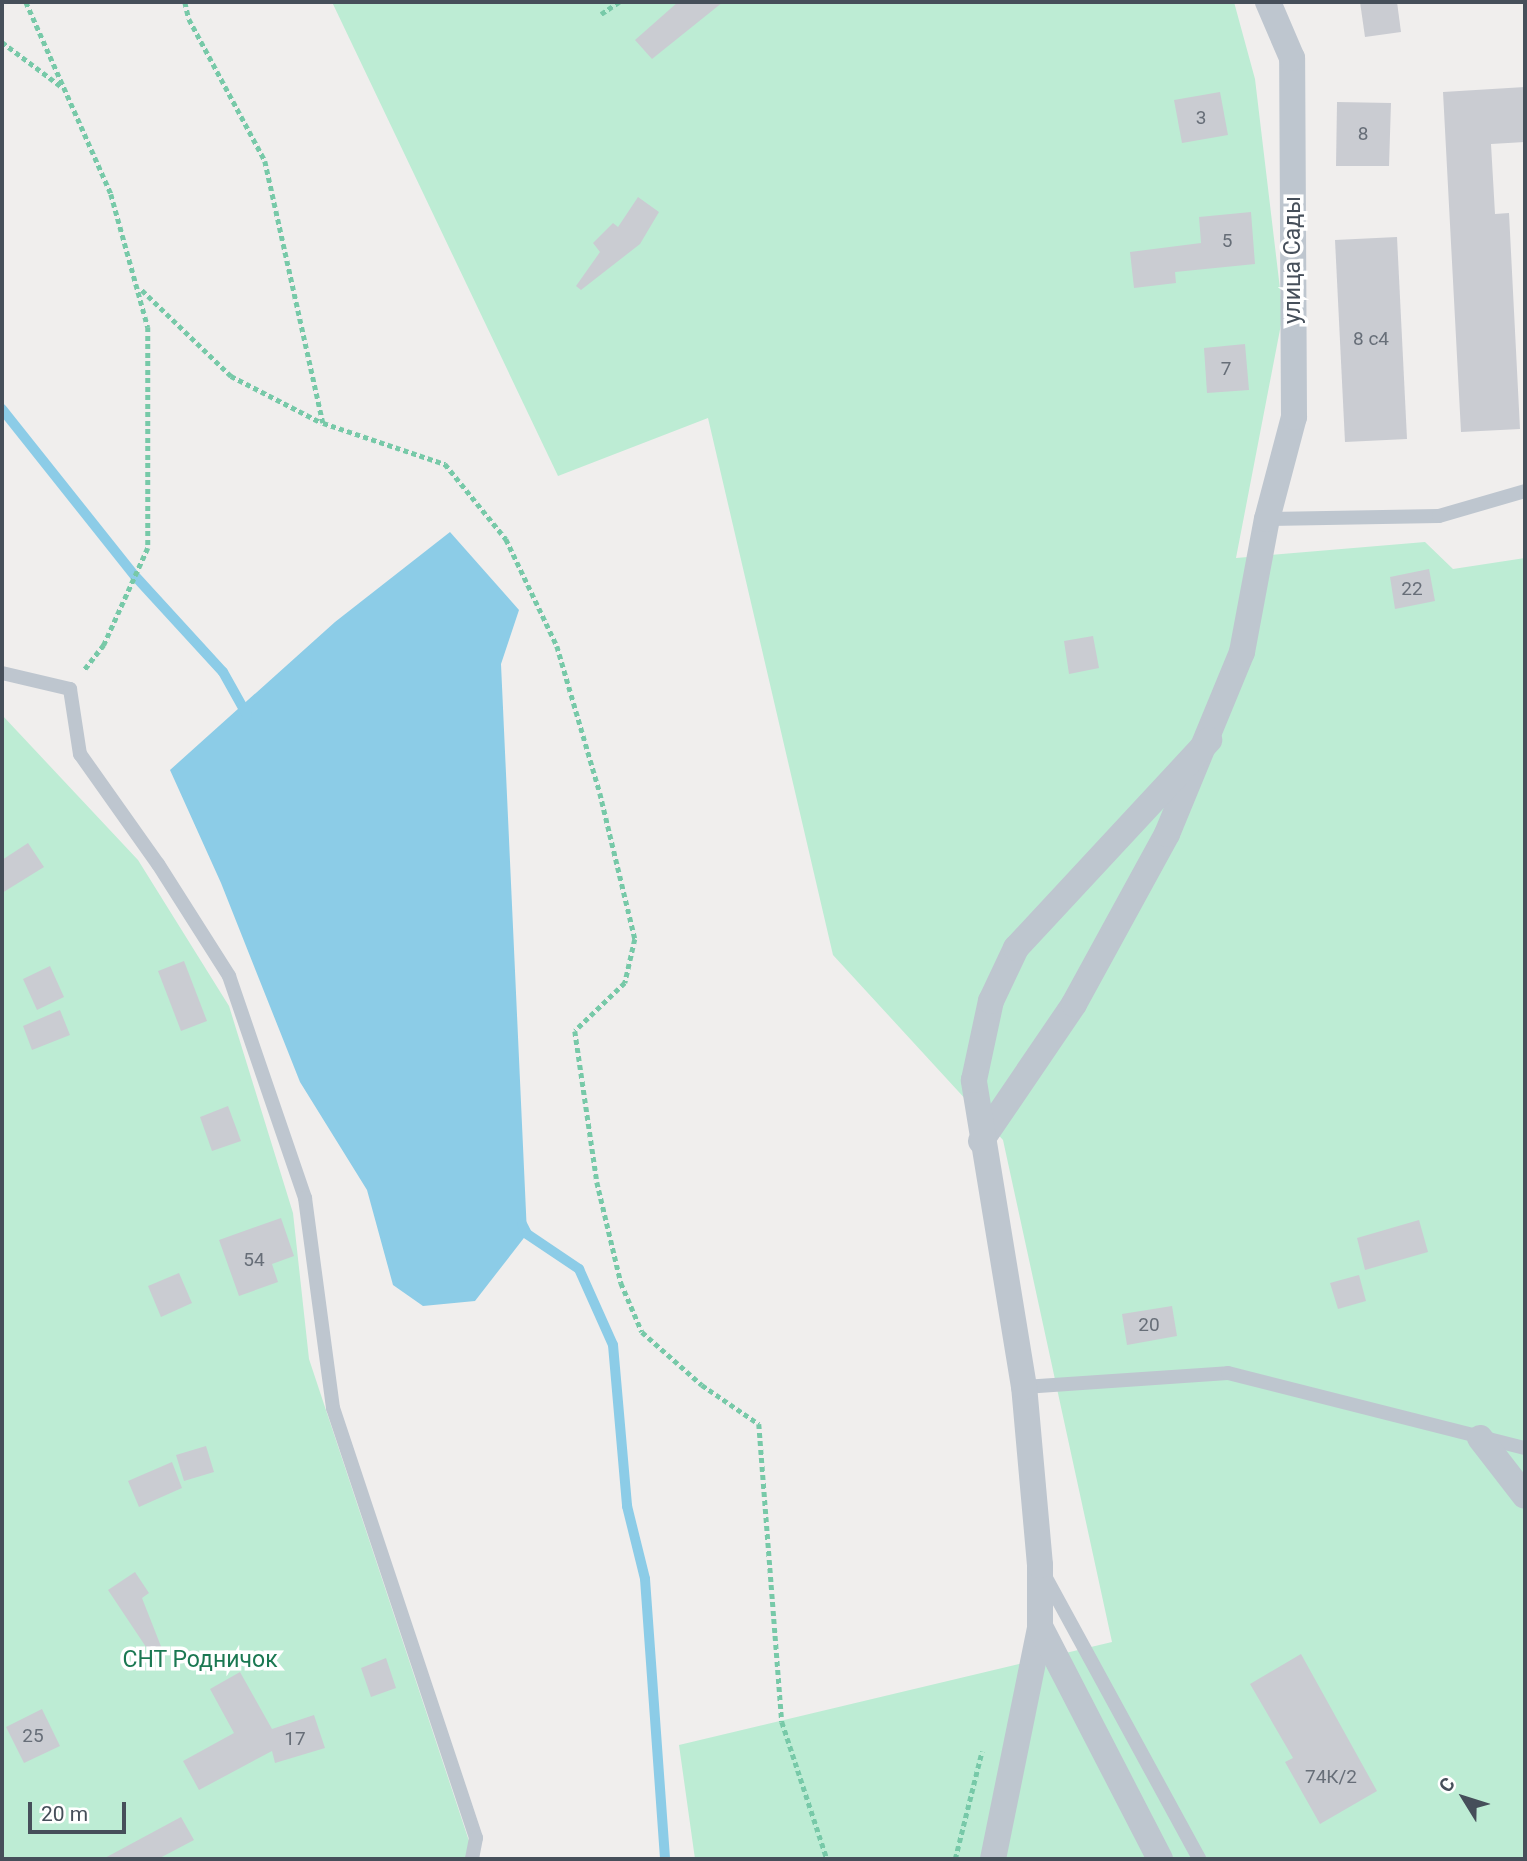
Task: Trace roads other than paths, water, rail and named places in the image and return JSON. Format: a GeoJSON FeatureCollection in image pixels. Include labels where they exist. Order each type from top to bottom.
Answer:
{"type":"FeatureCollection","features":[{"type":"Feature","properties":{"kind":"street","name":"улица Сады"},"geometry":{"type":"LineString","coordinates":[[981,1141],[1074,1004],[1167,834],[1209,740],[1242,652],[1267,519],[1294,417],[1292,58],[1268,2]]}},
{"type":"Feature","properties":{"kind":"street"},"geometry":{"type":"LineString","coordinates":[[993,1859],[1040,1626],[1040,1565],[1024,1387],[981,1141],[974,1080],[978,1051],[991,1001],[1016,948],[1209,740]]}},
{"type":"Feature","properties":{"kind":"street"},"geometry":{"type":"LineString","coordinates":[[1480,1438],[1525,1496]]}},
{"type":"Feature","properties":{"kind":"street"},"geometry":{"type":"LineString","coordinates":[[1040,1626],[1160,1859]]}},
{"type":"Feature","properties":{"kind":"lane"},"geometry":{"type":"LineString","coordinates":[[1267,519],[1439,516],[1525,491]]}},
{"type":"Feature","properties":{"kind":"lane"},"geometry":{"type":"LineString","coordinates":[[2,673],[70,689],[80,754],[158,864],[233,989],[305,1198],[333,1408],[476,1838],[472,1859]]}},
{"type":"Feature","properties":{"kind":"lane"},"geometry":{"type":"LineString","coordinates":[[1024,1387],[1228,1373],[1525,1448]]}},
{"type":"Feature","properties":{"kind":"lane"},"geometry":{"type":"LineString","coordinates":[[1040,1565],[1199,1859]]}},
{"type":"Feature","properties":{"kind":"water"},"geometry":{"type":"Polygon","coordinates":[[[450,532],[519,610],[501,664],[527,1234],[475,1301],[423,1306],[393,1285],[367,1190],[300,1082],[221,883],[170,770],[335,622],[450,532]]]}},
{"type":"Feature","properties":{"kind":"waterway"},"geometry":{"type":"LineString","coordinates":[[2,409],[135,576],[223,672],[247,715]]}},
{"type":"Feature","properties":{"kind":"waterway"},"geometry":{"type":"LineString","coordinates":[[522,1224],[527,1234],[579,1269],[613,1345],[627,1506],[645,1579],[665,1859]]}},
{"type":"Feature","properties":{"kind":"park label","name":"СНТ Родничок"},"geometry":{"type":"Point","coordinates":[200,1660]}}]}
